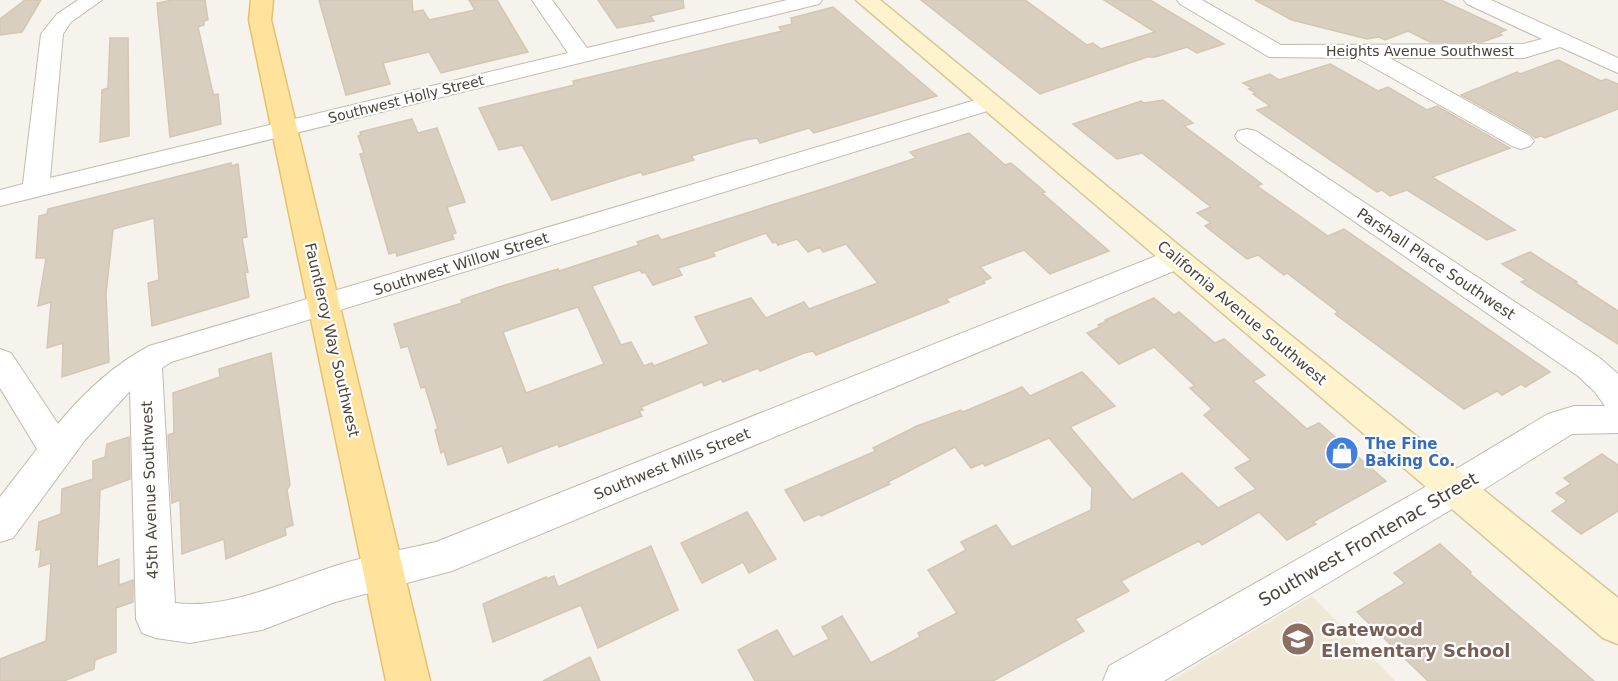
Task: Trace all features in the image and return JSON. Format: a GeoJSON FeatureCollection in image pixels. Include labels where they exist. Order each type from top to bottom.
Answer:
{"type":"FeatureCollection","features":[{"type":"Feature","properties":{"kind":"main road","name":"Fauntleroy Way Southwest"},"geometry":{"type":"LineString","coordinates":[[262,0],[260,20],[408,681]]}},
{"type":"Feature","properties":{"kind":"main road","name":"California Avenue Southwest"},"geometry":{"type":"LineString","coordinates":[[867,0],[1176,260],[1618,624]]}},
{"type":"Feature","properties":{"kind":"street"},"geometry":{"type":"LineString","coordinates":[[36,189],[52,34],[64,18],[92,0]]}},
{"type":"Feature","properties":{"kind":"street"},"geometry":{"type":"LineString","coordinates":[[542,0],[581,56]]}},
{"type":"Feature","properties":{"kind":"street","name":"Southwest Holly Street"},"geometry":{"type":"LineString","coordinates":[[0,198],[812,0]]}},
{"type":"Feature","properties":{"kind":"street","name":"Heights Avenue Southwest"},"geometry":{"type":"LineString","coordinates":[[1187,0],[1277,52],[1524,51],[1562,40]]}},
{"type":"Feature","properties":{"kind":"street"},"geometry":{"type":"LineString","coordinates":[[1474,0],[1618,66]]}},
{"type":"Feature","properties":{"kind":"street"},"geometry":{"type":"LineString","coordinates":[[1363,52],[1521,141]]}},
{"type":"Feature","properties":{"kind":"street","name":"Southwest Willow Street"},"geometry":{"type":"LineString","coordinates":[[0,526],[94,406],[128,372],[160,354],[325,306],[989,103]]}},
{"type":"Feature","properties":{"kind":"street","name":"Parshall Place Southwest"},"geometry":{"type":"LineString","coordinates":[[1247,136],[1589,367],[1607,383],[1618,399]]}},
{"type":"Feature","properties":{"kind":"street","name":"Southwest Mills Street"},"geometry":{"type":"LineString","coordinates":[[156,619],[190,624],[262,611],[334,584],[438,559],[1176,260]]}},
{"type":"Feature","properties":{"kind":"street"},"geometry":{"type":"LineString","coordinates":[[0,361],[57,452]]}},
{"type":"Feature","properties":{"kind":"street","name":"45th Avenue Southwest"},"geometry":{"type":"LineString","coordinates":[[145,361],[156,619]]}},
{"type":"Feature","properties":{"kind":"street","name":"Southwest Frontenac Street"},"geometry":{"type":"LineString","coordinates":[[1124,681],[1569,420],[1618,420]]}},
{"type":"Feature","properties":{"kind":"shaded area","name":"Gatewood Elementary School"},"geometry":{"type":"Polygon","coordinates":[[[1312,596],[1395,681],[1171,681],[1312,596]]]}},
{"type":"Feature","properties":{"kind":"building"},"geometry":{"type":"Polygon","coordinates":[[[25,0],[41,0],[22,32],[0,35],[0,19],[25,0]]]}},
{"type":"Feature","properties":{"kind":"building"},"geometry":{"type":"Polygon","coordinates":[[[173,0],[205,0],[208,20],[204,21],[204,25],[198,27],[212,89],[214,95],[218,94],[221,124],[170,137],[157,3],[173,0]]]}},
{"type":"Feature","properties":{"kind":"building"},"geometry":{"type":"Polygon","coordinates":[[[319,0],[412,0],[413,12],[423,10],[429,20],[475,10],[469,0],[497,0],[528,52],[441,73],[429,52],[383,63],[390,84],[346,95],[319,0]]]}},
{"type":"Feature","properties":{"kind":"building"},"geometry":{"type":"Polygon","coordinates":[[[598,0],[683,0],[684,8],[650,16],[654,21],[617,28],[598,0]]]}},
{"type":"Feature","properties":{"kind":"building"},"geometry":{"type":"Polygon","coordinates":[[[921,0],[1025,0],[1087,45],[1093,43],[1101,49],[1155,32],[1104,0],[1150,0],[1224,44],[1197,53],[1187,47],[1155,57],[1147,57],[1040,94],[921,0]]]}},
{"type":"Feature","properties":{"kind":"building"},"geometry":{"type":"Polygon","coordinates":[[[1255,0],[1441,0],[1506,30],[1499,33],[1502,35],[1482,42],[1430,42],[1408,31],[1385,40],[1379,37],[1367,39],[1292,20],[1255,0]]]}},
{"type":"Feature","properties":{"kind":"building"},"geometry":{"type":"Polygon","coordinates":[[[833,7],[937,96],[814,133],[809,128],[760,143],[757,138],[745,140],[691,156],[694,160],[643,175],[641,172],[552,200],[522,145],[499,150],[479,108],[574,85],[573,81],[782,31],[779,27],[792,24],[791,18],[833,7]]]}},
{"type":"Feature","properties":{"kind":"building"},"geometry":{"type":"Polygon","coordinates":[[[110,38],[128,38],[129,136],[100,142],[102,90],[108,88],[110,38]]]}},
{"type":"Feature","properties":{"kind":"building"},"geometry":{"type":"Polygon","coordinates":[[[1558,60],[1601,81],[1606,79],[1618,84],[1618,109],[1545,138],[1541,136],[1535,138],[1461,95],[1517,72],[1520,74],[1558,60]]]}},
{"type":"Feature","properties":{"kind":"building"},"geometry":{"type":"Polygon","coordinates":[[[1330,64],[1378,91],[1388,87],[1427,110],[1437,106],[1510,148],[1432,177],[1515,230],[1487,240],[1407,190],[1390,196],[1382,190],[1377,192],[1257,110],[1270,106],[1253,94],[1256,93],[1249,89],[1252,88],[1243,83],[1270,74],[1279,80],[1330,64]]]}},
{"type":"Feature","properties":{"kind":"building"},"geometry":{"type":"Polygon","coordinates":[[[1163,100],[1193,123],[1184,126],[1262,184],[1257,186],[1328,236],[1344,229],[1550,372],[1525,387],[1521,384],[1502,395],[1497,391],[1464,409],[1335,314],[1338,312],[1287,273],[1284,275],[1258,255],[1247,259],[1205,226],[1211,223],[1197,213],[1211,207],[1142,153],[1117,159],[1073,124],[1141,101],[1144,103],[1163,100]]]}},
{"type":"Feature","properties":{"kind":"building"},"geometry":{"type":"Polygon","coordinates":[[[412,119],[418,133],[437,128],[465,202],[447,207],[456,233],[452,234],[454,239],[397,256],[396,252],[389,254],[360,154],[364,153],[358,136],[361,135],[360,132],[412,119]]]}},
{"type":"Feature","properties":{"kind":"building"},"geometry":{"type":"Polygon","coordinates":[[[969,133],[1005,165],[1011,163],[1109,251],[1050,274],[1024,250],[980,267],[991,278],[983,281],[985,283],[946,299],[949,302],[816,355],[813,351],[804,353],[760,371],[758,368],[723,382],[721,379],[704,386],[702,382],[641,407],[643,410],[639,411],[642,416],[508,463],[502,446],[448,465],[444,451],[441,453],[435,430],[438,429],[425,387],[421,388],[408,346],[401,348],[394,324],[462,303],[461,300],[499,287],[558,269],[559,271],[639,245],[637,242],[658,235],[661,240],[916,158],[910,152],[969,133]],[[766,233],[713,252],[715,256],[678,268],[682,275],[653,285],[645,272],[642,273],[640,270],[592,286],[621,345],[631,342],[644,366],[652,363],[654,366],[709,344],[695,317],[751,298],[766,318],[804,302],[809,309],[878,283],[846,244],[823,252],[820,247],[808,252],[797,239],[778,245],[776,242],[773,243],[766,233]],[[578,307],[503,332],[526,393],[604,364],[578,307]]]}},
{"type":"Feature","properties":{"kind":"building"},"geometry":{"type":"Polygon","coordinates":[[[231,163],[231,166],[238,164],[247,237],[242,238],[248,272],[245,273],[249,297],[152,326],[148,283],[159,280],[154,218],[113,229],[106,294],[109,362],[62,377],[63,343],[47,348],[51,302],[38,306],[46,258],[36,258],[39,216],[47,214],[48,209],[231,163]]]}},
{"type":"Feature","properties":{"kind":"building"},"geometry":{"type":"Polygon","coordinates":[[[1530,252],[1618,311],[1618,344],[1521,282],[1526,280],[1502,264],[1530,252]]]}},
{"type":"Feature","properties":{"kind":"building"},"geometry":{"type":"Polygon","coordinates":[[[1154,298],[1174,315],[1179,312],[1215,343],[1224,339],[1265,375],[1253,381],[1307,429],[1319,423],[1386,481],[1313,522],[1316,524],[1287,540],[1259,512],[1202,545],[1199,541],[1191,545],[1121,581],[1129,591],[1075,619],[1084,631],[993,681],[755,681],[738,650],[777,630],[793,657],[829,639],[822,627],[842,616],[871,663],[920,637],[918,633],[957,613],[928,570],[966,550],[961,542],[996,525],[1012,547],[1091,510],[1092,488],[1049,438],[985,466],[983,463],[971,468],[955,447],[888,482],[890,484],[821,516],[820,514],[804,521],[785,490],[876,451],[873,448],[917,426],[961,410],[963,412],[1022,387],[1030,396],[1082,372],[1115,406],[1070,427],[1132,500],[1182,473],[1218,508],[1256,489],[1235,468],[1251,460],[1204,415],[1212,409],[1190,388],[1195,386],[1154,347],[1119,364],[1087,333],[1100,327],[1098,325],[1107,321],[1105,320],[1154,298]]]}},
{"type":"Feature","properties":{"kind":"building"},"geometry":{"type":"Polygon","coordinates":[[[271,353],[290,485],[287,490],[293,525],[285,528],[286,535],[226,559],[224,539],[182,554],[180,500],[172,503],[168,435],[174,433],[173,393],[220,377],[219,369],[271,353]]]}},
{"type":"Feature","properties":{"kind":"building"},"geometry":{"type":"Polygon","coordinates":[[[129,437],[130,479],[100,490],[97,567],[119,559],[119,585],[133,580],[133,602],[116,608],[116,652],[95,660],[94,669],[64,681],[0,681],[0,659],[46,641],[51,563],[39,567],[41,549],[36,550],[39,522],[61,514],[62,489],[93,479],[93,461],[105,457],[107,444],[129,437]]]}},
{"type":"Feature","properties":{"kind":"building"},"geometry":{"type":"Polygon","coordinates":[[[1602,454],[1618,465],[1618,511],[1581,534],[1552,511],[1567,501],[1556,493],[1571,484],[1564,478],[1602,454]]]}},
{"type":"Feature","properties":{"kind":"building"},"geometry":{"type":"Polygon","coordinates":[[[747,512],[776,559],[749,573],[743,562],[702,583],[681,543],[747,512]]]}},
{"type":"Feature","properties":{"kind":"building"},"geometry":{"type":"Polygon","coordinates":[[[1440,544],[1471,572],[1470,574],[1594,681],[1428,681],[1357,612],[1405,583],[1394,573],[1440,544]]]}},
{"type":"Feature","properties":{"kind":"building"},"geometry":{"type":"Polygon","coordinates":[[[651,546],[678,610],[598,648],[581,605],[493,642],[483,604],[546,577],[546,579],[554,576],[558,587],[651,546]]]}},
{"type":"Feature","properties":{"kind":"building"},"geometry":{"type":"Polygon","coordinates":[[[590,657],[600,681],[543,681],[590,657]]]}},
{"type":"Feature","properties":{"kind":"place","name":"The Fine Baking Co."},"geometry":{"type":"Point","coordinates":[1342,453]}},
{"type":"Feature","properties":{"kind":"place","name":"Gatewood Elementary School"},"geometry":{"type":"Point","coordinates":[1298,639]}}]}
